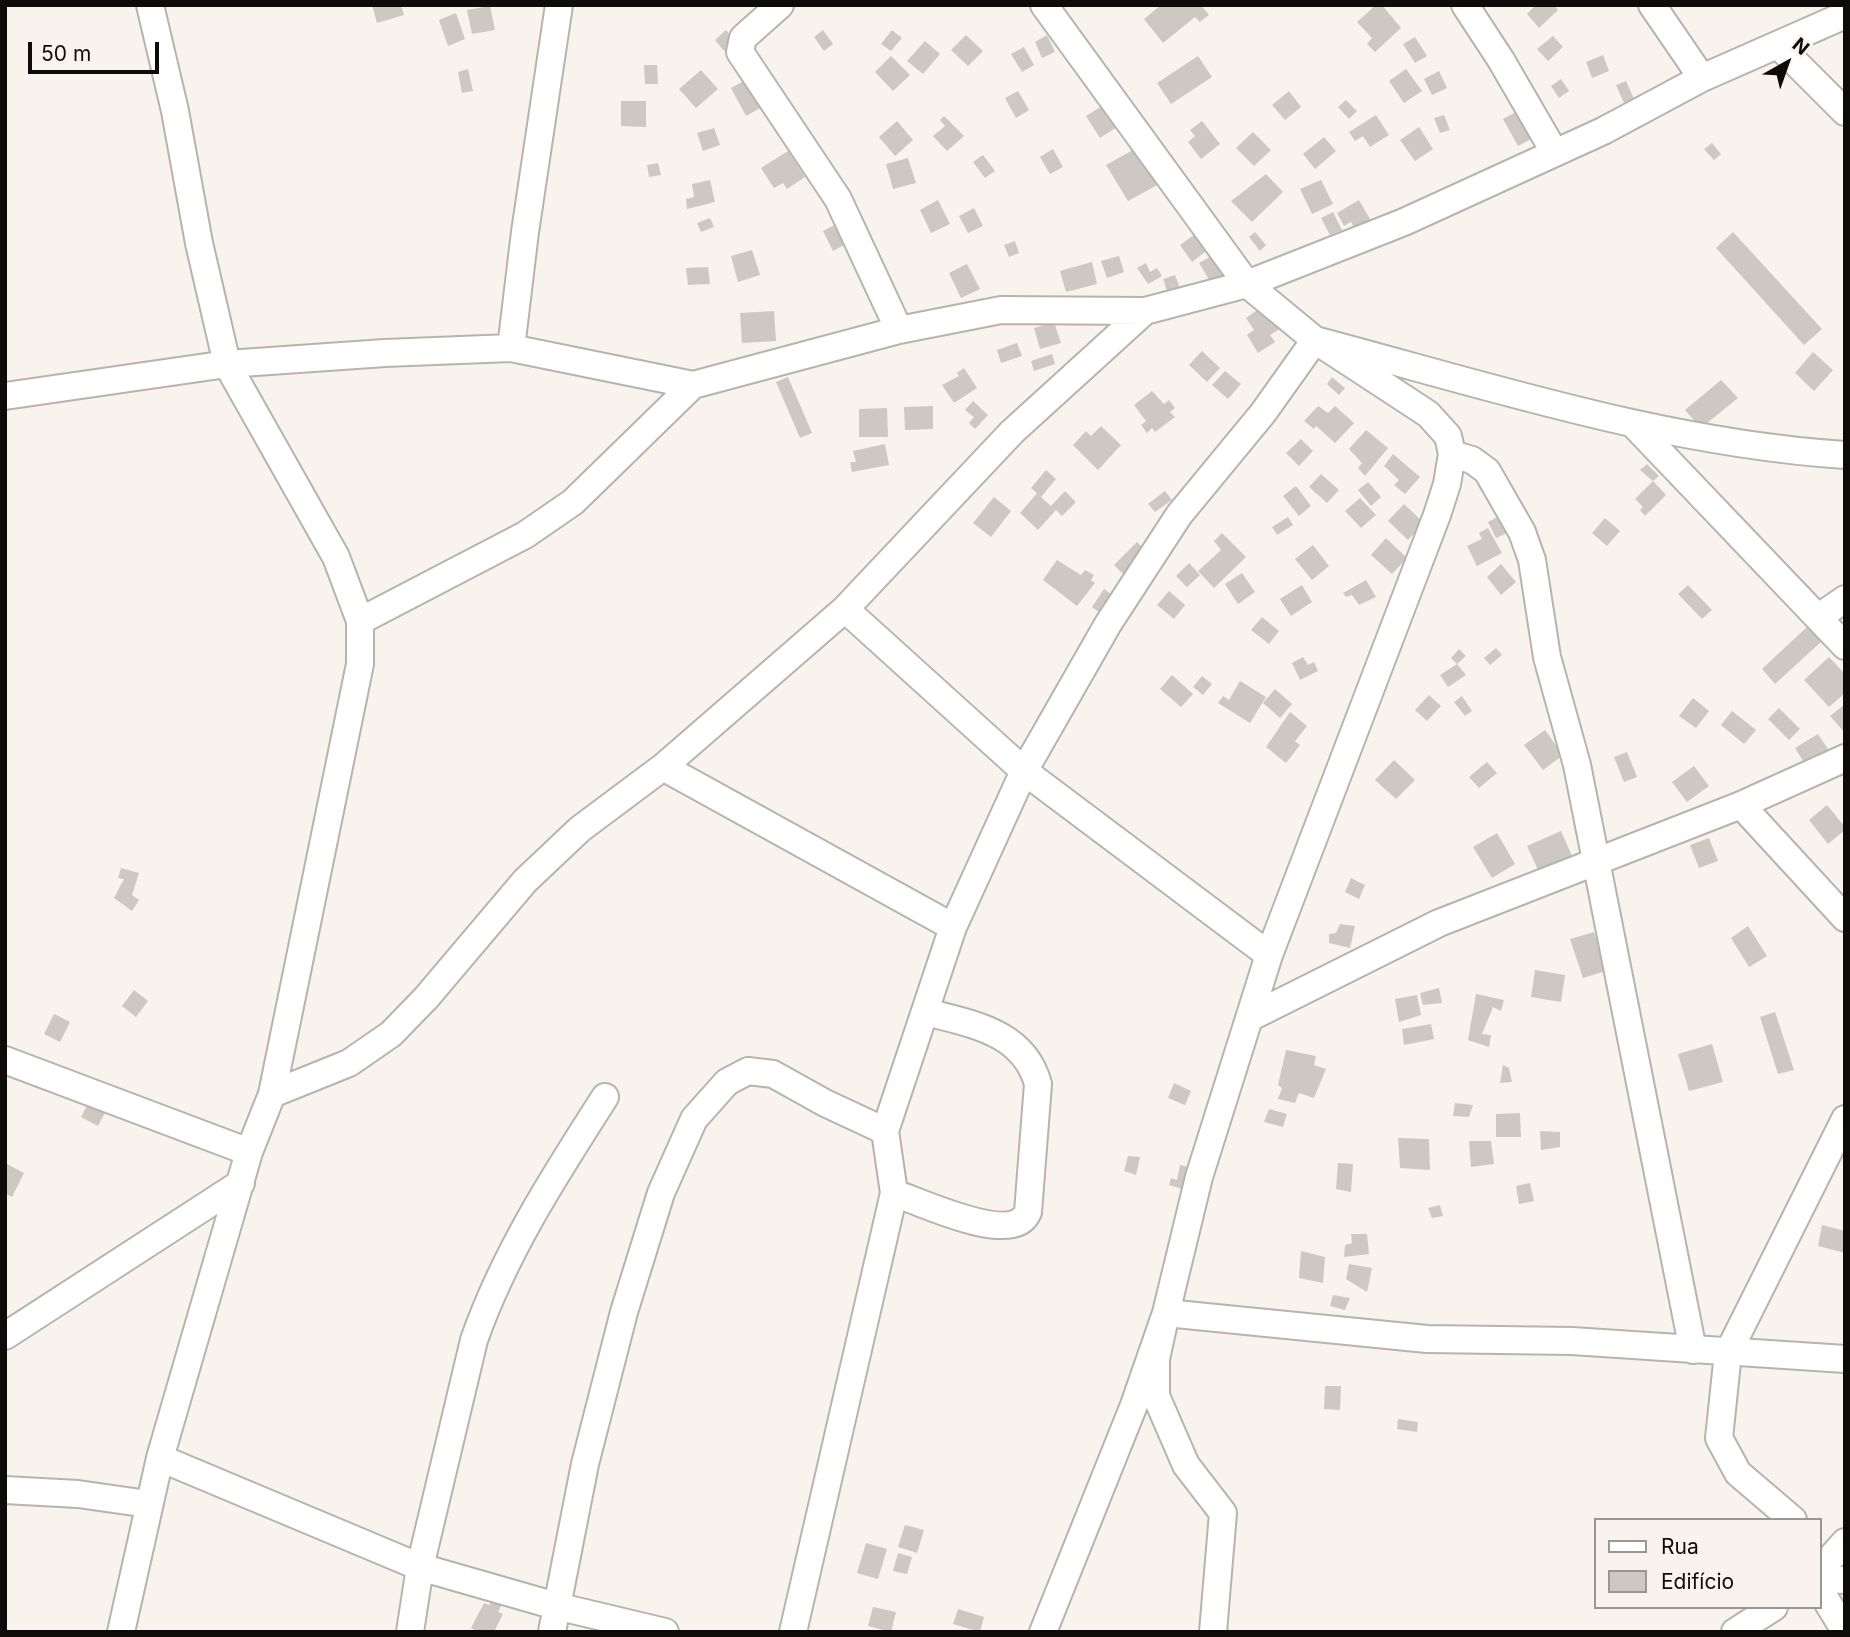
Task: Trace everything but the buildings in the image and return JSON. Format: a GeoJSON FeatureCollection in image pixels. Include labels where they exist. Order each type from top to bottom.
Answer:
{"type":"FeatureCollection","features":[{"type":"Feature","properties":{"kind":"street"},"geometry":{"type":"LineString","coordinates":[[121,1632],[160,1458],[249,1152],[272,1094],[360,664],[360,621],[336,557],[228,364],[199,243],[176,111],[150,5]]}},
{"type":"Feature","properties":{"kind":"street"},"geometry":{"type":"LineString","coordinates":[[511,348],[525,232],[559,5]]}},
{"type":"Feature","properties":{"kind":"street"},"geometry":{"type":"LineString","coordinates":[[780,5],[743,38],[740,52],[838,199],[899,330]]}},
{"type":"Feature","properties":{"kind":"street"},"geometry":{"type":"LineString","coordinates":[[1044,5],[1247,284],[1315,340],[1428,414],[1448,436],[1452,454],[1437,515],[1269,955],[1199,1177],[1156,1359],[1156,1396],[1186,1465],[1223,1513],[1213,1632]]}},
{"type":"Feature","properties":{"kind":"street"},"geometry":{"type":"LineString","coordinates":[[1465,5],[1501,60],[1555,153]]}},
{"type":"Feature","properties":{"kind":"street"},"geometry":{"type":"LineString","coordinates":[[1652,5],[1702,78]]}},
{"type":"Feature","properties":{"kind":"street"},"geometry":{"type":"LineString","coordinates":[[5,396],[89,381],[228,364],[385,352],[511,348],[693,385],[899,330],[1001,310],[1145,310],[1247,284],[1404,222],[1555,153],[1702,78],[1780,46],[1845,15]]}},
{"type":"Feature","properties":{"kind":"street"},"geometry":{"type":"LineString","coordinates":[[1780,46],[1845,112]]}},
{"type":"Feature","properties":{"kind":"street"},"geometry":{"type":"LineString","coordinates":[[272,1094],[349,1063],[391,1034],[426,998],[525,881],[580,830],[663,767],[845,609],[1012,432],[1145,310]]}},
{"type":"Feature","properties":{"kind":"street"},"geometry":{"type":"LineString","coordinates":[[1315,340],[1635,426],[1808,453],[1845,455]]}},
{"type":"Feature","properties":{"kind":"street"},"geometry":{"type":"LineString","coordinates":[[793,1632],[894,1193],[885,1131],[953,927],[1024,771],[1108,625],[1179,515],[1263,413],[1315,340]]}},
{"type":"Feature","properties":{"kind":"street"},"geometry":{"type":"LineString","coordinates":[[360,621],[525,535],[573,502],[693,385]]}},
{"type":"Feature","properties":{"kind":"street"},"geometry":{"type":"LineString","coordinates":[[1635,426],[1845,646]]}},
{"type":"Feature","properties":{"kind":"street"},"geometry":{"type":"LineString","coordinates":[[1452,454],[1472,460],[1487,471],[1526,541],[1532,560],[1547,656],[1577,765],[1693,1350]]}},
{"type":"Feature","properties":{"kind":"street"},"geometry":{"type":"LineString","coordinates":[[1819,617],[1845,599]]}},
{"type":"Feature","properties":{"kind":"street"},"geometry":{"type":"LineString","coordinates":[[845,609],[1024,771],[1269,955]]}},
{"type":"Feature","properties":{"kind":"street"},"geometry":{"type":"LineString","coordinates":[[1250,1018],[1439,923],[1596,859],[1741,805],[1845,758]]}},
{"type":"Feature","properties":{"kind":"street"},"geometry":{"type":"LineString","coordinates":[[663,767],[953,927]]}},
{"type":"Feature","properties":{"kind":"street"},"geometry":{"type":"LineString","coordinates":[[1741,805],[1845,918]]}},
{"type":"Feature","properties":{"kind":"street"},"geometry":{"type":"LineString","coordinates":[[894,1193],[987,1225],[1012,1227],[1021,1223],[1028,1212],[1038,1084],[1034,1067],[1008,1040],[986,1028],[926,1012]]}},
{"type":"Feature","properties":{"kind":"street"},"geometry":{"type":"LineString","coordinates":[[5,1060],[249,1152]]}},
{"type":"Feature","properties":{"kind":"street"},"geometry":{"type":"LineString","coordinates":[[554,1619],[585,1464],[624,1312],[661,1194],[694,1119],[727,1082],[748,1071],[773,1074],[825,1103],[885,1131]]}},
{"type":"Feature","properties":{"kind":"street"},"geometry":{"type":"LineString","coordinates":[[410,1632],[420,1567],[474,1340],[486,1307],[506,1260],[605,1097]]}},
{"type":"Feature","properties":{"kind":"street"},"geometry":{"type":"LineString","coordinates":[[1791,1518],[1738,1473],[1719,1438],[1728,1353],[1845,1119]]}},
{"type":"Feature","properties":{"kind":"street"},"geometry":{"type":"LineString","coordinates":[[5,1336],[241,1183]]}},
{"type":"Feature","properties":{"kind":"street"},"geometry":{"type":"LineString","coordinates":[[1166,1313],[1427,1339],[1572,1341],[1845,1359]]}},
{"type":"Feature","properties":{"kind":"street"},"geometry":{"type":"LineString","coordinates":[[1044,1632],[1125,1429],[1166,1313]]}},
{"type":"Feature","properties":{"kind":"street"},"geometry":{"type":"LineString","coordinates":[[160,1458],[420,1567],[554,1619],[665,1632]]}},
{"type":"Feature","properties":{"kind":"street"},"geometry":{"type":"LineString","coordinates":[[5,1490],[78,1494],[148,1504]]}},
{"type":"Feature","properties":{"kind":"street"},"geometry":{"type":"LineString","coordinates":[[1822,1568],[1845,1542]]}},
{"type":"Feature","properties":{"kind":"street"},"geometry":{"type":"LineString","coordinates":[[1822,1579],[1845,1580]]}},
{"type":"Feature","properties":{"kind":"street"},"geometry":{"type":"LineString","coordinates":[[1822,1593],[1845,1631]]}},
{"type":"Feature","properties":{"kind":"street"},"geometry":{"type":"LineString","coordinates":[[1735,1632],[1771,1609]]}}]}
